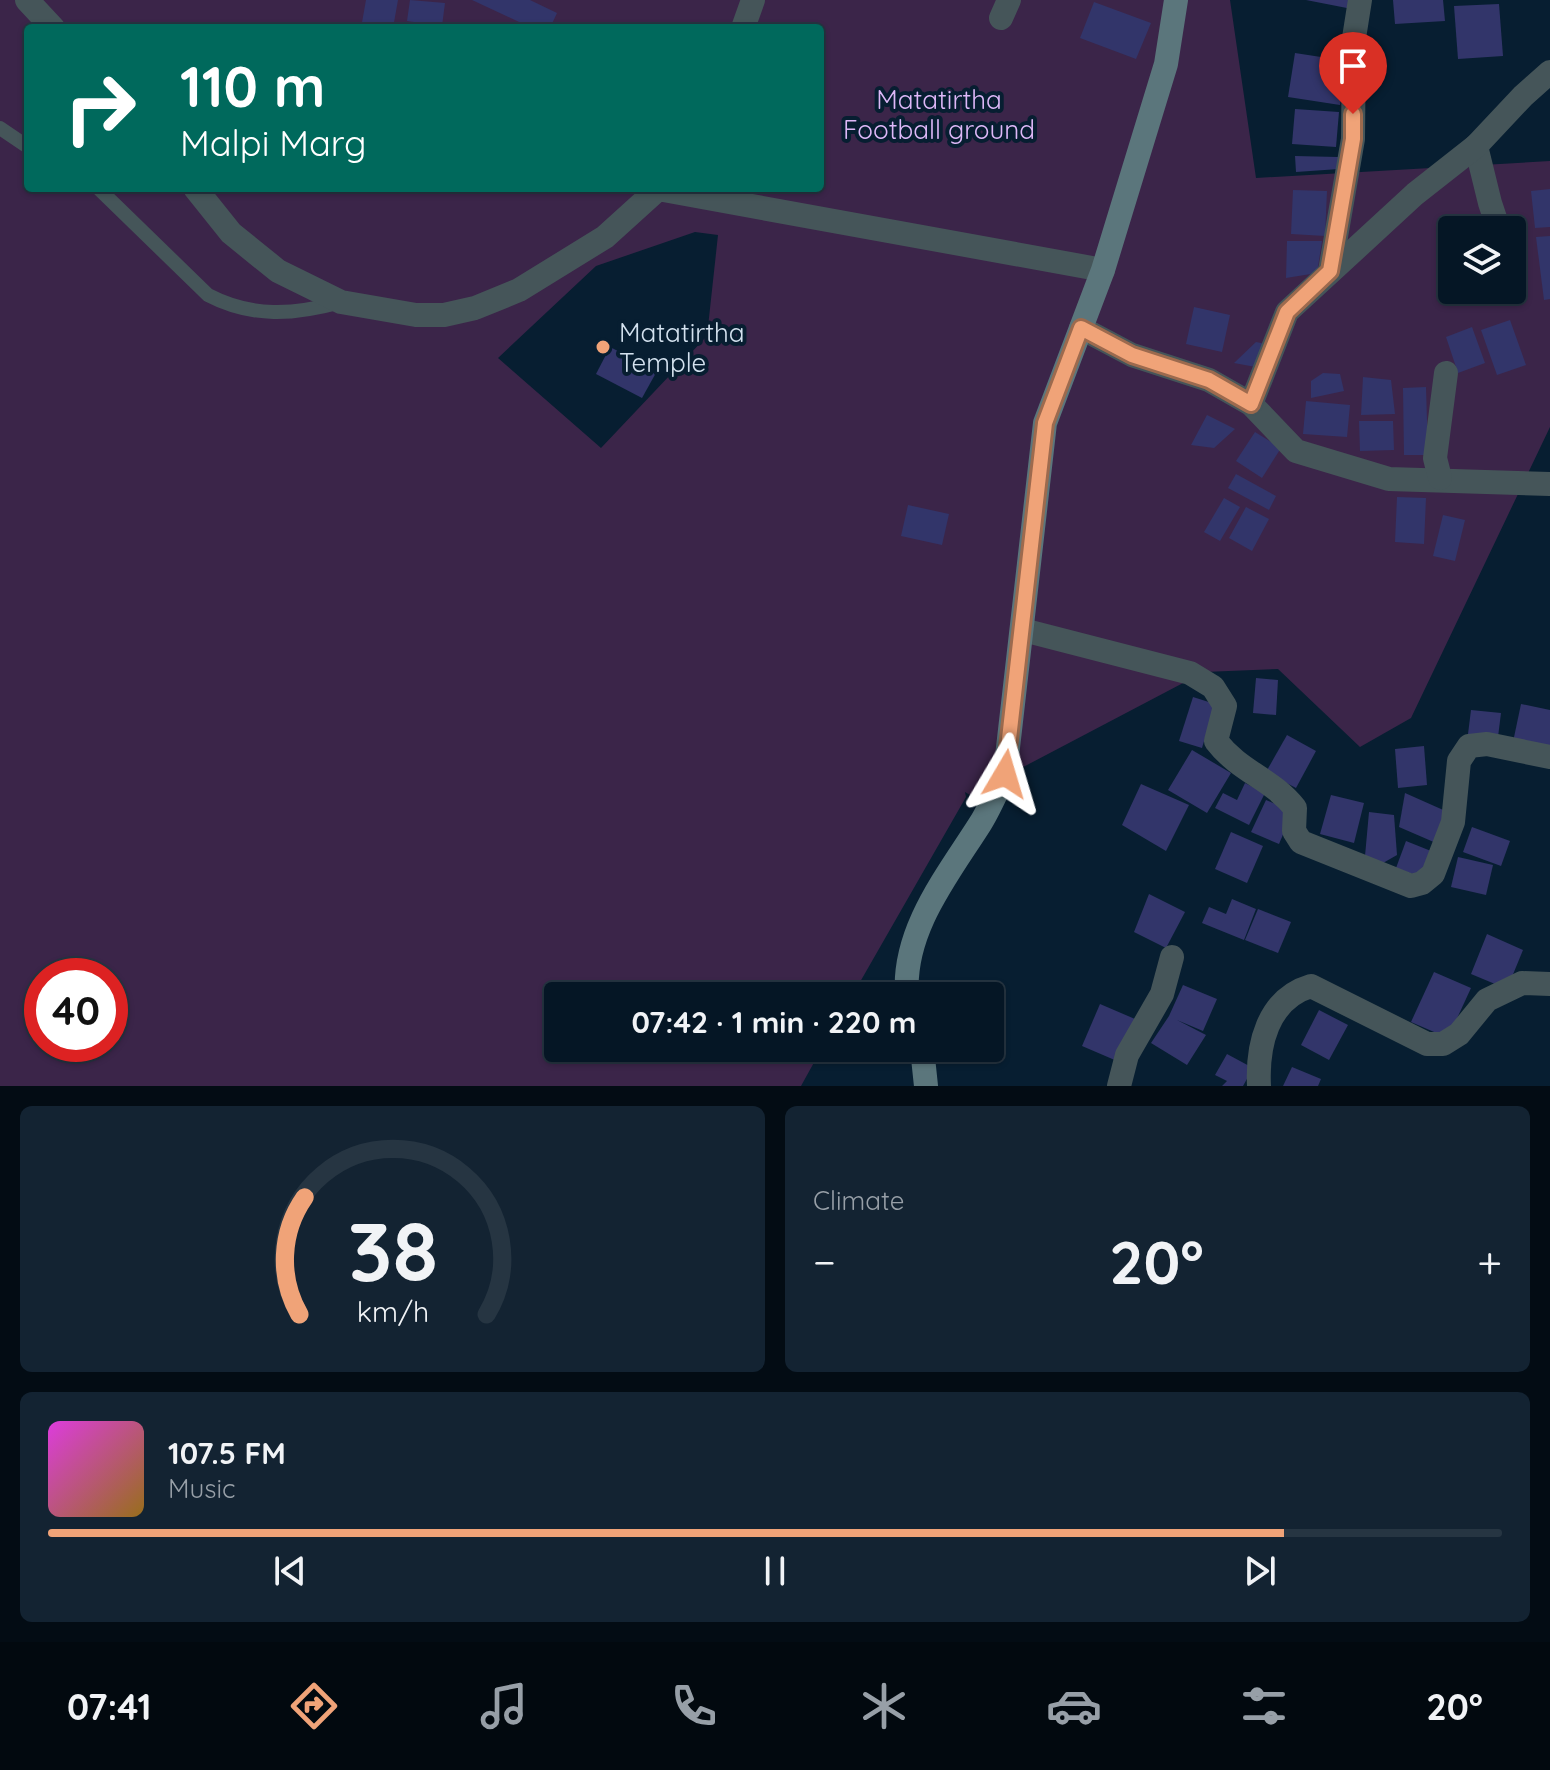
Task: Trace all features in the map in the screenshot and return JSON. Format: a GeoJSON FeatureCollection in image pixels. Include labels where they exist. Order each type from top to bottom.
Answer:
{"type":"FeatureCollection","features":[{"type":"Feature","properties":{"kind":"street"},"geometry":{"type":"LineString","coordinates":[[27,0],[49,24]]}},
{"type":"Feature","properties":{"kind":"street"},"geometry":{"type":"LineString","coordinates":[[744,24],[753,0]]}},
{"type":"Feature","properties":{"kind":"street"},"geometry":{"type":"LineString","coordinates":[[909,982],[912,942],[947,873],[982,821],[1005,774],[1045,423],[1103,270],[1166,64],[1176,0]]}},
{"type":"Feature","properties":{"kind":"street"},"geometry":{"type":"LineString","coordinates":[[1330,271],[1353,139],[1354,38],[1360,0]]}},
{"type":"Feature","properties":{"kind":"street"},"geometry":{"type":"LineString","coordinates":[[1251,404],[1287,312],[1415,194],[1476,146],[1550,72]]}},
{"type":"Feature","properties":{"kind":"street"},"geometry":{"type":"LineString","coordinates":[[1476,146],[1495,216]]}},
{"type":"Feature","properties":{"kind":"street"},"geometry":{"type":"LineString","coordinates":[[198,192],[231,233],[278,271],[341,302],[416,315],[444,315],[475,308],[519,290],[605,237],[654,192]]}},
{"type":"Feature","properties":{"kind":"street"},"geometry":{"type":"LineString","coordinates":[[680,192],[1103,270]]}},
{"type":"Feature","properties":{"kind":"street"},"geometry":{"type":"LineString","coordinates":[[1081,328],[1132,355],[1209,380],[1251,404],[1296,451],[1389,479],[1440,478],[1550,484]]}},
{"type":"Feature","properties":{"kind":"street"},"geometry":{"type":"LineString","coordinates":[[1440,478],[1435,458],[1446,373]]}},
{"type":"Feature","properties":{"kind":"street"},"geometry":{"type":"LineString","coordinates":[[1023,630],[1190,673],[1213,687],[1225,706],[1216,741],[1244,769],[1289,800],[1295,808],[1294,831],[1301,842],[1411,886],[1422,883],[1433,874],[1453,822],[1459,761],[1469,746],[1487,744],[1550,757]]}},
{"type":"Feature","properties":{"kind":"street"},"geometry":{"type":"LineString","coordinates":[[1119,1086],[1127,1055],[1162,994],[1172,957]]}},
{"type":"Feature","properties":{"kind":"street"},"geometry":{"type":"LineString","coordinates":[[1259,1086],[1258,1061],[1267,1025],[1281,1004],[1299,990],[1311,986],[1427,1044],[1443,1044],[1459,1034],[1487,1000],[1522,983],[1550,984]]}},
{"type":"Feature","properties":{"kind":"street"},"geometry":{"type":"LineString","coordinates":[[923,1062],[926,1086]]}},
{"type":"Feature","properties":{"kind":"lane"},"geometry":{"type":"LineString","coordinates":[[0,128],[24,144]]}},
{"type":"Feature","properties":{"kind":"lane"},"geometry":{"type":"LineString","coordinates":[[103,192],[208,295],[228,305],[256,310],[305,312],[341,302]]}},
{"type":"Feature","properties":{"kind":"green space","name":"Matatirtha Football ground"},"geometry":{"type":"Polygon","coordinates":[[[0,0],[1230,0],[1256,178],[1550,161],[1550,427],[1411,718],[1360,747],[1278,669],[1204,672],[970,795],[965,792],[966,797],[860,982],[544,982],[544,1062],[814,1062],[801,1086],[0,1086],[0,0]],[[695,232],[596,266],[498,358],[601,448],[707,336],[718,235],[695,232]]]}},
{"type":"Feature","properties":{"kind":"building"},"geometry":{"type":"Polygon","coordinates":[[[366,0],[398,0],[394,24],[362,24],[366,0]]]}},
{"type":"Feature","properties":{"kind":"building"},"geometry":{"type":"Polygon","coordinates":[[[410,0],[445,3],[442,24],[407,21],[410,0]]]}},
{"type":"Feature","properties":{"kind":"building"},"geometry":{"type":"Polygon","coordinates":[[[472,0],[530,0],[557,13],[552,24],[523,24],[472,0]]]}},
{"type":"Feature","properties":{"kind":"building"},"geometry":{"type":"Polygon","coordinates":[[[1306,0],[1353,0],[1352,9],[1306,0]]]}},
{"type":"Feature","properties":{"kind":"building"},"geometry":{"type":"Polygon","coordinates":[[[1393,0],[1443,0],[1445,21],[1395,24],[1393,0]]]}},
{"type":"Feature","properties":{"kind":"building"},"geometry":{"type":"Polygon","coordinates":[[[1094,2],[1151,23],[1136,59],[1080,38],[1094,2]]]}},
{"type":"Feature","properties":{"kind":"building"},"geometry":{"type":"Polygon","coordinates":[[[1499,4],[1503,56],[1458,59],[1454,6],[1499,4]]]}},
{"type":"Feature","properties":{"kind":"building"},"geometry":{"type":"Polygon","coordinates":[[[1295,53],[1347,61],[1340,105],[1288,97],[1295,53]]]}},
{"type":"Feature","properties":{"kind":"building"},"geometry":{"type":"Polygon","coordinates":[[[1295,109],[1339,112],[1336,147],[1292,144],[1295,109]]]}},
{"type":"Feature","properties":{"kind":"building"},"geometry":{"type":"Polygon","coordinates":[[[1295,156],[1338,157],[1339,169],[1296,172],[1295,156]]]}},
{"type":"Feature","properties":{"kind":"building"},"geometry":{"type":"Polygon","coordinates":[[[1550,189],[1550,227],[1535,228],[1531,191],[1550,189]]]}},
{"type":"Feature","properties":{"kind":"building"},"geometry":{"type":"Polygon","coordinates":[[[1293,190],[1327,191],[1325,236],[1291,234],[1293,190]]]}},
{"type":"Feature","properties":{"kind":"building"},"geometry":{"type":"Polygon","coordinates":[[[1550,236],[1550,299],[1544,300],[1536,237],[1550,236]]]}},
{"type":"Feature","properties":{"kind":"building"},"geometry":{"type":"Polygon","coordinates":[[[1287,241],[1322,241],[1317,273],[1286,278],[1287,241]]]}},
{"type":"Feature","properties":{"kind":"building"},"geometry":{"type":"Polygon","coordinates":[[[1194,307],[1230,315],[1222,352],[1186,344],[1194,307]]]}},
{"type":"Feature","properties":{"kind":"building"},"geometry":{"type":"Polygon","coordinates":[[[1510,320],[1526,365],[1497,375],[1481,330],[1510,320]]]}},
{"type":"Feature","properties":{"kind":"building"},"geometry":{"type":"Polygon","coordinates":[[[1472,327],[1485,363],[1458,373],[1446,337],[1472,327]]]}},
{"type":"Feature","properties":{"kind":"building"},"geometry":{"type":"Polygon","coordinates":[[[1256,342],[1266,344],[1261,368],[1234,363],[1256,342]]]}},
{"type":"Feature","properties":{"kind":"building"},"geometry":{"type":"Polygon","coordinates":[[[610,347],[657,371],[642,398],[596,374],[610,347]]]}},
{"type":"Feature","properties":{"kind":"building"},"geometry":{"type":"Polygon","coordinates":[[[1323,373],[1340,374],[1344,391],[1311,398],[1311,381],[1323,373]]]}},
{"type":"Feature","properties":{"kind":"building"},"geometry":{"type":"Polygon","coordinates":[[[1363,377],[1391,380],[1395,414],[1361,415],[1363,377]]]}},
{"type":"Feature","properties":{"kind":"building"},"geometry":{"type":"Polygon","coordinates":[[[1426,387],[1428,455],[1404,455],[1403,388],[1426,387]]]}},
{"type":"Feature","properties":{"kind":"building"},"geometry":{"type":"Polygon","coordinates":[[[1306,401],[1350,405],[1347,437],[1303,434],[1306,401]]]}},
{"type":"Feature","properties":{"kind":"building"},"geometry":{"type":"Polygon","coordinates":[[[1207,415],[1235,429],[1214,448],[1191,445],[1207,415]]]}},
{"type":"Feature","properties":{"kind":"building"},"geometry":{"type":"Polygon","coordinates":[[[1359,421],[1393,421],[1394,450],[1360,451],[1359,421]]]}},
{"type":"Feature","properties":{"kind":"building"},"geometry":{"type":"Polygon","coordinates":[[[1255,432],[1281,448],[1262,478],[1236,461],[1255,432]]]}},
{"type":"Feature","properties":{"kind":"building"},"geometry":{"type":"Polygon","coordinates":[[[1236,474],[1276,496],[1269,510],[1228,488],[1236,474]]]}},
{"type":"Feature","properties":{"kind":"building"},"geometry":{"type":"Polygon","coordinates":[[[1397,497],[1426,498],[1424,544],[1395,542],[1397,497]]]}},
{"type":"Feature","properties":{"kind":"building"},"geometry":{"type":"Polygon","coordinates":[[[1224,498],[1240,507],[1220,541],[1204,532],[1224,498]]]}},
{"type":"Feature","properties":{"kind":"building"},"geometry":{"type":"Polygon","coordinates":[[[908,505],[949,514],[942,545],[901,536],[908,505]]]}},
{"type":"Feature","properties":{"kind":"building"},"geometry":{"type":"Polygon","coordinates":[[[1246,507],[1269,519],[1252,551],[1229,538],[1246,507]]]}},
{"type":"Feature","properties":{"kind":"building"},"geometry":{"type":"Polygon","coordinates":[[[1443,515],[1465,520],[1455,561],[1433,556],[1443,515]]]}},
{"type":"Feature","properties":{"kind":"building"},"geometry":{"type":"Polygon","coordinates":[[[1256,678],[1278,680],[1276,715],[1253,713],[1256,678]]]}},
{"type":"Feature","properties":{"kind":"building"},"geometry":{"type":"Polygon","coordinates":[[[1193,697],[1215,704],[1202,748],[1179,741],[1193,697]]]}},
{"type":"Feature","properties":{"kind":"building"},"geometry":{"type":"Polygon","coordinates":[[[1521,704],[1550,710],[1550,749],[1513,742],[1521,704]]]}},
{"type":"Feature","properties":{"kind":"building"},"geometry":{"type":"Polygon","coordinates":[[[1471,710],[1501,713],[1498,737],[1468,734],[1471,710]]]}},
{"type":"Feature","properties":{"kind":"building"},"geometry":{"type":"Polygon","coordinates":[[[1287,735],[1316,751],[1296,788],[1266,772],[1287,735]]]}},
{"type":"Feature","properties":{"kind":"building"},"geometry":{"type":"Polygon","coordinates":[[[1424,746],[1427,785],[1398,788],[1395,749],[1424,746]]]}},
{"type":"Feature","properties":{"kind":"building"},"geometry":{"type":"Polygon","coordinates":[[[1192,750],[1231,773],[1207,813],[1168,790],[1192,750]]]}},
{"type":"Feature","properties":{"kind":"building"},"geometry":{"type":"Polygon","coordinates":[[[1245,783],[1265,793],[1249,825],[1215,808],[1223,793],[1237,800],[1245,783]]]}},
{"type":"Feature","properties":{"kind":"building"},"geometry":{"type":"Polygon","coordinates":[[[1141,784],[1189,805],[1166,851],[1122,825],[1141,784]]]}},
{"type":"Feature","properties":{"kind":"building"},"geometry":{"type":"Polygon","coordinates":[[[1405,793],[1450,813],[1436,843],[1399,827],[1405,793]]]}},
{"type":"Feature","properties":{"kind":"building"},"geometry":{"type":"Polygon","coordinates":[[[1331,795],[1364,803],[1354,843],[1320,834],[1331,795]]]}},
{"type":"Feature","properties":{"kind":"building"},"geometry":{"type":"Polygon","coordinates":[[[1266,800],[1293,811],[1279,844],[1251,832],[1266,800]]]}},
{"type":"Feature","properties":{"kind":"building"},"geometry":{"type":"Polygon","coordinates":[[[1369,812],[1394,815],[1397,855],[1383,863],[1365,856],[1369,812]]]}},
{"type":"Feature","properties":{"kind":"building"},"geometry":{"type":"Polygon","coordinates":[[[1472,827],[1510,841],[1501,866],[1463,852],[1472,827]]]}},
{"type":"Feature","properties":{"kind":"building"},"geometry":{"type":"Polygon","coordinates":[[[1231,832],[1263,846],[1247,883],[1215,869],[1231,832]]]}},
{"type":"Feature","properties":{"kind":"building"},"geometry":{"type":"Polygon","coordinates":[[[1406,841],[1431,851],[1421,877],[1396,868],[1406,841]]]}},
{"type":"Feature","properties":{"kind":"building"},"geometry":{"type":"Polygon","coordinates":[[[1458,857],[1493,865],[1486,895],[1451,887],[1458,857]]]}},
{"type":"Feature","properties":{"kind":"building"},"geometry":{"type":"Polygon","coordinates":[[[1149,894],[1185,912],[1166,948],[1134,932],[1149,894]]]}},
{"type":"Feature","properties":{"kind":"building"},"geometry":{"type":"Polygon","coordinates":[[[1232,899],[1256,909],[1244,940],[1202,923],[1209,907],[1226,914],[1232,899]]]}},
{"type":"Feature","properties":{"kind":"building"},"geometry":{"type":"Polygon","coordinates":[[[1258,909],[1291,922],[1278,953],[1245,940],[1258,909]]]}},
{"type":"Feature","properties":{"kind":"building"},"geometry":{"type":"Polygon","coordinates":[[[1487,934],[1523,950],[1507,989],[1471,974],[1487,934]]]}},
{"type":"Feature","properties":{"kind":"building"},"geometry":{"type":"Polygon","coordinates":[[[1434,972],[1471,988],[1448,1038],[1411,1022],[1434,972]]]}},
{"type":"Feature","properties":{"kind":"building"},"geometry":{"type":"Polygon","coordinates":[[[1183,985],[1217,999],[1203,1031],[1177,1020],[1206,1035],[1187,1065],[1151,1043],[1169,1016],[1183,985]]]}},
{"type":"Feature","properties":{"kind":"building"},"geometry":{"type":"Polygon","coordinates":[[[1100,1004],[1135,1019],[1117,1061],[1082,1046],[1100,1004]]]}},
{"type":"Feature","properties":{"kind":"building"},"geometry":{"type":"Polygon","coordinates":[[[1319,1010],[1348,1025],[1329,1060],[1301,1045],[1319,1010]]]}},
{"type":"Feature","properties":{"kind":"building"},"geometry":{"type":"Polygon","coordinates":[[[1227,1054],[1253,1068],[1243,1086],[1222,1086],[1227,1081],[1215,1075],[1227,1054]]]}},
{"type":"Feature","properties":{"kind":"building"},"geometry":{"type":"Polygon","coordinates":[[[1292,1067],[1321,1079],[1318,1086],[1283,1086],[1292,1067]]]}},
{"type":"Feature","properties":{"kind":"place","name":"Matatirtha Temple"},"geometry":{"type":"Point","coordinates":[603,347]}},
{"type":"Feature","properties":{"kind":"route"},"geometry":{"type":"LineString","coordinates":[[1005,774],[1045,423],[1081,328],[1132,355],[1209,380],[1251,404],[1287,312],[1330,271],[1353,139],[1353,114]]}}]}
